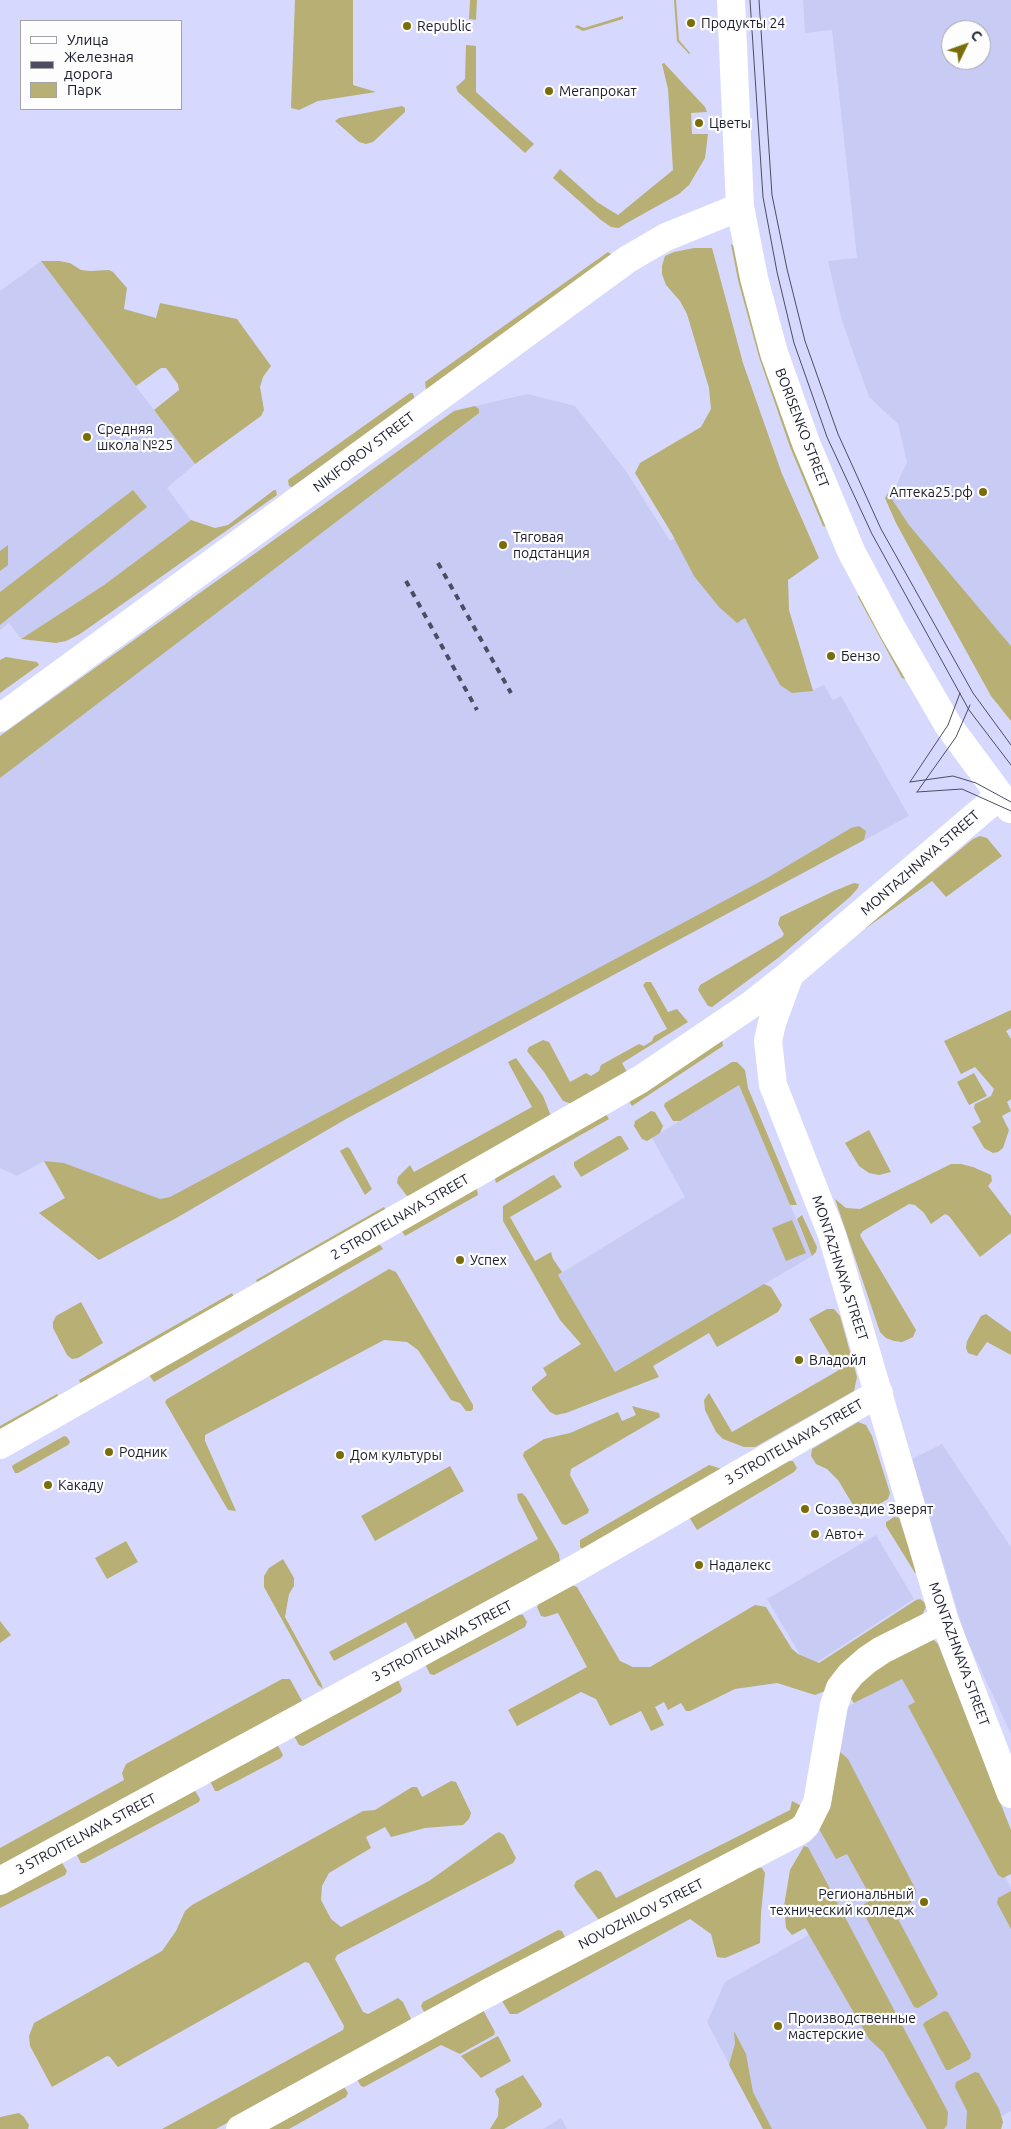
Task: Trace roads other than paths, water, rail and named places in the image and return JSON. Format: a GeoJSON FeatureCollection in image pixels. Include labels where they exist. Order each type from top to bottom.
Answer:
{"type":"FeatureCollection","features":[{"type":"Feature","properties":{"kind":"main road","name":"BORISENKO STREET"},"geometry":{"type":"LineString","coordinates":[[732,0],[740,207],[754,278],[774,353],[806,443],[851,551],[940,712],[1005,803]]}},
{"type":"Feature","properties":{"kind":"main road","name":"NIKIFOROV STREET"},"geometry":{"type":"LineString","coordinates":[[0,718],[634,255],[666,238],[740,207]]}},
{"type":"Feature","properties":{"kind":"main road","name":"MONTAZHNAYA STREET"},"geometry":{"type":"LineString","coordinates":[[1005,803],[790,974],[772,1023],[768,1041],[773,1085],[832,1235],[944,1619],[1011,1794]]}},
{"type":"Feature","properties":{"kind":"main road","name":"2 STROITELNAYA STREET"},"geometry":{"type":"LineString","coordinates":[[0,1445],[641,1079],[736,1015],[790,974]]}},
{"type":"Feature","properties":{"kind":"main road","name":"3 STROITELNAYA STREET"},"geometry":{"type":"LineString","coordinates":[[0,1881],[578,1567],[879,1393]]}},
{"type":"Feature","properties":{"kind":"main road","name":"NOVOZHILOV STREET"},"geometry":{"type":"LineString","coordinates":[[240,2129],[484,1994],[801,1830],[806,1825],[817,1803],[834,1705],[840,1688],[851,1674],[882,1650],[944,1619]]}},
{"type":"Feature","properties":{"kind":"tram line"},"geometry":{"type":"LineString","coordinates":[[750,0],[763,197],[777,272],[794,343],[827,437],[872,534],[969,710],[1011,765]]}},
{"type":"Feature","properties":{"kind":"tram line"},"geometry":{"type":"LineString","coordinates":[[759,0],[772,195],[787,269],[805,341],[838,434],[881,529],[973,693],[1011,745]]}},
{"type":"Feature","properties":{"kind":"tram line"},"geometry":{"type":"LineString","coordinates":[[910,782],[948,725],[960,693]]}},
{"type":"Feature","properties":{"kind":"tram line"},"geometry":{"type":"LineString","coordinates":[[917,792],[956,737],[970,705]]}},
{"type":"Feature","properties":{"kind":"tram line"},"geometry":{"type":"LineString","coordinates":[[910,782],[953,776],[976,783],[1011,802]]}},
{"type":"Feature","properties":{"kind":"tram line"},"geometry":{"type":"LineString","coordinates":[[917,792],[962,789],[1011,811]]}},
{"type":"Feature","properties":{"kind":"railway"},"geometry":{"type":"LineString","coordinates":[[438,563],[511,693]]}},
{"type":"Feature","properties":{"kind":"railway"},"geometry":{"type":"LineString","coordinates":[[406,581],[477,710]]}},
{"type":"Feature","properties":{"kind":"place","name":"Продукты 24"},"geometry":{"type":"Point","coordinates":[691,23]}},
{"type":"Feature","properties":{"kind":"place","name":"Republic"},"geometry":{"type":"Point","coordinates":[407,26]}},
{"type":"Feature","properties":{"kind":"place","name":"Мегапрокат"},"geometry":{"type":"Point","coordinates":[549,91]}},
{"type":"Feature","properties":{"kind":"place","name":"Цветы"},"geometry":{"type":"Point","coordinates":[699,123]}},
{"type":"Feature","properties":{"kind":"place","name":"Средняя школа №25"},"geometry":{"type":"Point","coordinates":[87,437]}},
{"type":"Feature","properties":{"kind":"place","name":"Аптека25.рф"},"geometry":{"type":"Point","coordinates":[983,492]}},
{"type":"Feature","properties":{"kind":"place","name":"Тяговая подстанция"},"geometry":{"type":"Point","coordinates":[503,545]}},
{"type":"Feature","properties":{"kind":"place","name":"Бензо"},"geometry":{"type":"Point","coordinates":[831,656]}},
{"type":"Feature","properties":{"kind":"place","name":"Успех"},"geometry":{"type":"Point","coordinates":[460,1260]}},
{"type":"Feature","properties":{"kind":"place","name":"Владойл"},"geometry":{"type":"Point","coordinates":[799,1360]}},
{"type":"Feature","properties":{"kind":"place","name":"Родник"},"geometry":{"type":"Point","coordinates":[109,1452]}},
{"type":"Feature","properties":{"kind":"place","name":"Дом культуры"},"geometry":{"type":"Point","coordinates":[340,1455]}},
{"type":"Feature","properties":{"kind":"place","name":"Какаду"},"geometry":{"type":"Point","coordinates":[48,1485]}},
{"type":"Feature","properties":{"kind":"place","name":"Созвездие Зверят"},"geometry":{"type":"Point","coordinates":[805,1509]}},
{"type":"Feature","properties":{"kind":"place","name":"Авто+"},"geometry":{"type":"Point","coordinates":[815,1534]}},
{"type":"Feature","properties":{"kind":"place","name":"Надалекс"},"geometry":{"type":"Point","coordinates":[699,1565]}},
{"type":"Feature","properties":{"kind":"place","name":"Региональный технический колледж"},"geometry":{"type":"Point","coordinates":[924,1902]}},
{"type":"Feature","properties":{"kind":"place","name":"Производственные мастерские"},"geometry":{"type":"Point","coordinates":[778,2026]}}]}
